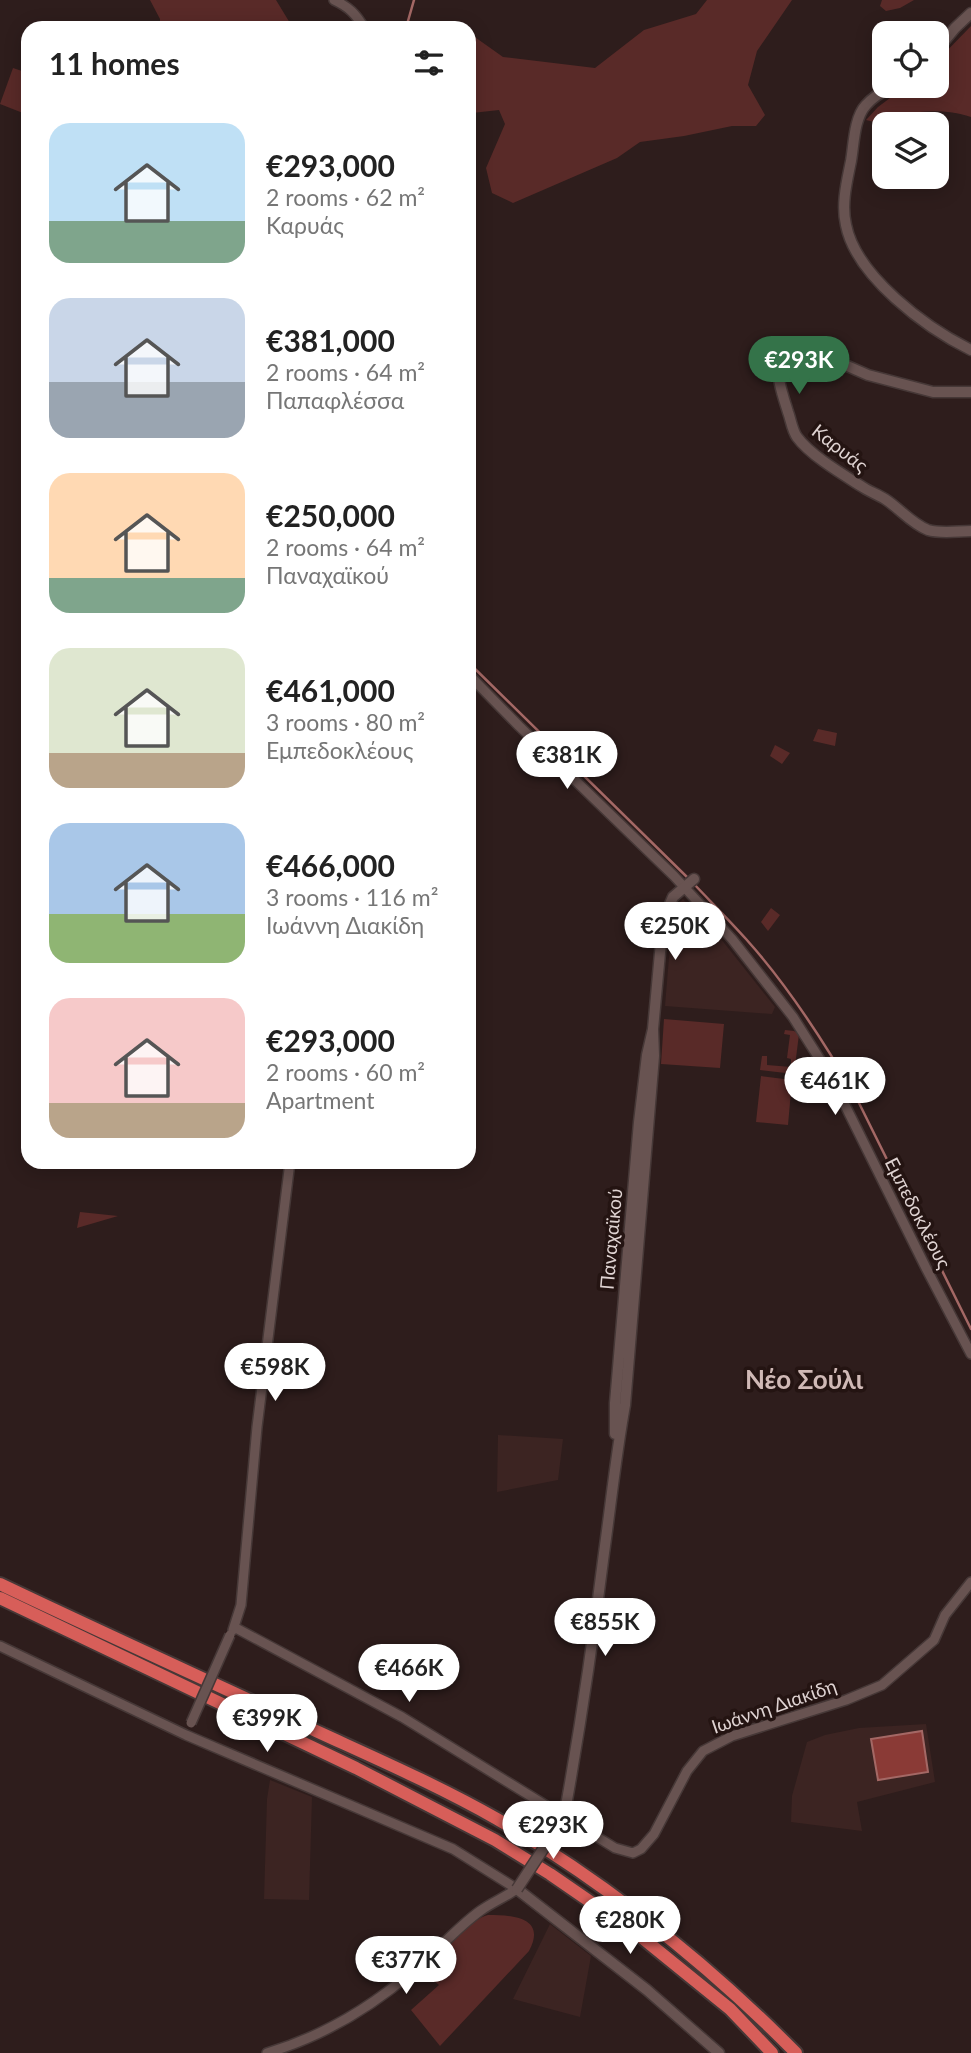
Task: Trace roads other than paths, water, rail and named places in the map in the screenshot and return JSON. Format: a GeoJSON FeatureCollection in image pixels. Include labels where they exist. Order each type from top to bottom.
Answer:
{"type":"FeatureCollection","features":[{"type":"Feature","properties":{"kind":"highway"},"geometry":{"type":"LineString","coordinates":[[0,1584],[417,1778],[493,1817],[591,1880],[658,1930],[727,1987],[796,2053]]}},
{"type":"Feature","properties":{"kind":"highway"},"geometry":{"type":"LineString","coordinates":[[0,1598],[356,1768],[495,1840],[640,1936],[730,2009],[772,2053]]}},
{"type":"Feature","properties":{"kind":"main road"},"geometry":{"type":"LineString","coordinates":[[949,35],[971,13]]}},
{"type":"Feature","properties":{"kind":"main road"},"geometry":{"type":"LineString","coordinates":[[876,98],[866,105],[858,122],[845,195],[844,216],[849,236],[868,269],[884,288],[935,329],[971,350]]}},
{"type":"Feature","properties":{"kind":"main road","name":"Καρυάς"},"geometry":{"type":"LineString","coordinates":[[971,392],[933,392],[868,375],[797,344],[787,346],[778,358],[780,386],[795,434],[816,455],[861,486],[884,498],[927,530],[971,531]]}},
{"type":"Feature","properties":{"kind":"main road","name":"Παναχαϊκού"},"geometry":{"type":"LineString","coordinates":[[564,1817],[625,1405],[664,915],[673,897],[694,878]]}},
{"type":"Feature","properties":{"kind":"main road"},"geometry":{"type":"LineString","coordinates":[[564,1817],[517,1889],[647,1990],[719,2053]]}},
{"type":"Feature","properties":{"kind":"street"},"geometry":{"type":"LineString","coordinates":[[334,0],[348,7],[360,21]]}},
{"type":"Feature","properties":{"kind":"street","name":"Εμπεδοκλέους"},"geometry":{"type":"LineString","coordinates":[[476,682],[685,887],[743,952],[793,1017],[831,1077],[971,1354]]}},
{"type":"Feature","properties":{"kind":"street"},"geometry":{"type":"LineString","coordinates":[[186,1735],[241,1605],[254,1452],[289,1169]]}},
{"type":"Feature","properties":{"kind":"street","name":"Ιωάννη Διακίδη"},"geometry":{"type":"LineString","coordinates":[[232,1631],[402,1717],[615,1848],[632,1853],[637,1852],[654,1834],[687,1771],[703,1751],[732,1736],[846,1700],[882,1685],[934,1640],[945,1615],[971,1582]]}},
{"type":"Feature","properties":{"kind":"street"},"geometry":{"type":"LineString","coordinates":[[0,1646],[186,1735],[453,1849],[517,1889],[483,1909],[454,1931],[411,1973],[347,2019],[325,2031],[267,2053]]}},
{"type":"Feature","properties":{"kind":"waterway"},"geometry":{"type":"LineString","coordinates":[[408,21],[414,0]]}},
{"type":"Feature","properties":{"kind":"waterway"},"geometry":{"type":"LineString","coordinates":[[476,670],[689,879]]}},
{"type":"Feature","properties":{"kind":"waterway"},"geometry":{"type":"LineString","coordinates":[[693,883],[762,957],[792,996],[832,1057],[857,1099],[971,1329]]}},
{"type":"Feature","properties":{"kind":"district","name":"Νέο Σούλι"},"geometry":{"type":"Point","coordinates":[804,1380]}}]}
